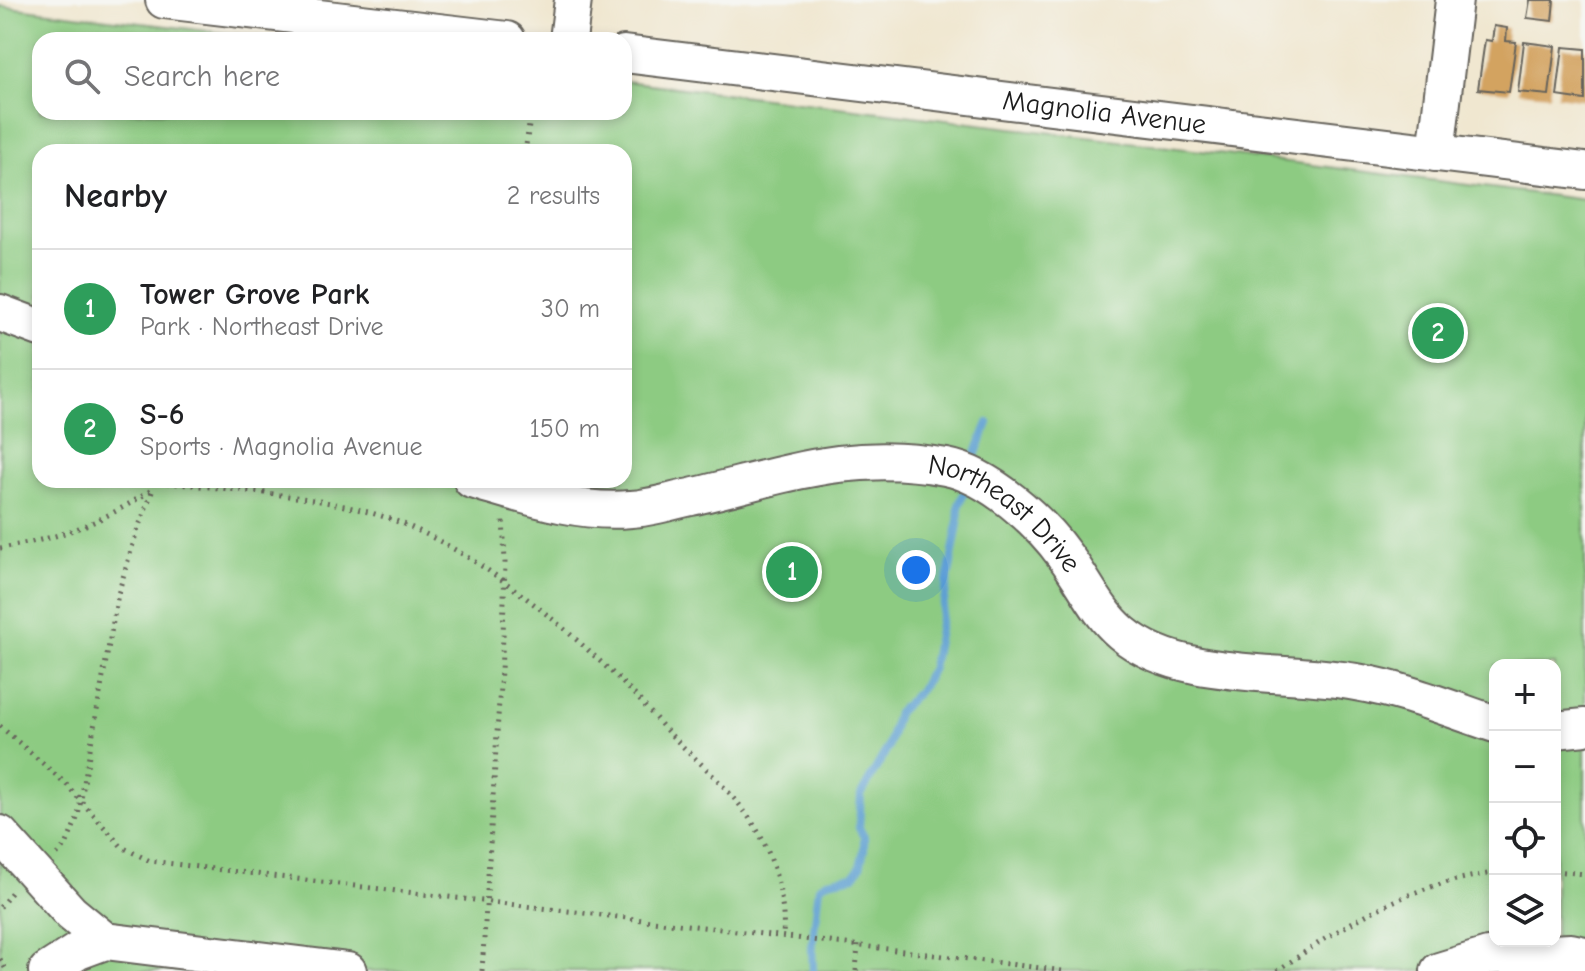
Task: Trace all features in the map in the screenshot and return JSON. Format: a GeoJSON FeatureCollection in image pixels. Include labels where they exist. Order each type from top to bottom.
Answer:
{"type":"FeatureCollection","features":[{"type":"Feature","properties":{"kind":"street"},"geometry":{"type":"LineString","coordinates":[[164,0],[438,32]]}},
{"type":"Feature","properties":{"kind":"street"},"geometry":{"type":"LineString","coordinates":[[569,32],[573,0]]}},
{"type":"Feature","properties":{"kind":"street"},"geometry":{"type":"LineString","coordinates":[[1436,153],[1454,0]]}},
{"type":"Feature","properties":{"kind":"street","name":"Magnolia Avenue"},"geometry":{"type":"LineString","coordinates":[[632,55],[1585,171]]}},
{"type":"Feature","properties":{"kind":"street"},"geometry":{"type":"LineString","coordinates":[[0,313],[32,325]]}},
{"type":"Feature","properties":{"kind":"street","name":"Northeast Drive"},"geometry":{"type":"LineString","coordinates":[[501,488],[597,511],[635,509],[812,466],[873,459],[950,468],[998,492],[1039,525],[1066,556],[1101,612],[1124,635],[1156,652],[1188,663],[1227,670],[1355,682],[1394,691],[1489,722]]}},
{"type":"Feature","properties":{"kind":"street"},"geometry":{"type":"LineString","coordinates":[[1561,729],[1585,727]]}},
{"type":"Feature","properties":{"kind":"street"},"geometry":{"type":"LineString","coordinates":[[0,834],[71,913],[105,941]]}},
{"type":"Feature","properties":{"kind":"street"},"geometry":{"type":"LineString","coordinates":[[47,971],[78,951],[105,941],[348,971]]}},
{"type":"Feature","properties":{"kind":"street"},"geometry":{"type":"LineString","coordinates":[[1439,971],[1488,956],[1571,952],[1585,955]]}},
{"type":"Feature","properties":{"kind":"path"},"geometry":{"type":"LineString","coordinates":[[526,144],[530,120]]}},
{"type":"Feature","properties":{"kind":"path"},"geometry":{"type":"LineString","coordinates":[[0,548],[37,542],[87,527],[122,509],[153,488]]}},
{"type":"Feature","properties":{"kind":"path"},"geometry":{"type":"LineString","coordinates":[[50,861],[74,831],[118,594],[154,488]]}},
{"type":"Feature","properties":{"kind":"path"},"geometry":{"type":"LineString","coordinates":[[213,488],[346,506],[391,519],[442,541],[559,626],[625,684],[666,730],[726,788],[756,827],[774,871],[783,905],[783,935]]}},
{"type":"Feature","properties":{"kind":"path"},"geometry":{"type":"LineString","coordinates":[[482,971],[504,584],[488,488]]}},
{"type":"Feature","properties":{"kind":"path"},"geometry":{"type":"LineString","coordinates":[[0,726],[46,763],[82,799],[122,847],[150,861],[1063,971]]}},
{"type":"Feature","properties":{"kind":"path"},"geometry":{"type":"LineString","coordinates":[[1561,872],[1585,874]]}},
{"type":"Feature","properties":{"kind":"path"},"geometry":{"type":"LineString","coordinates":[[1277,971],[1355,919],[1397,899],[1439,885],[1489,874]]}},
{"type":"Feature","properties":{"kind":"path"},"geometry":{"type":"LineString","coordinates":[[0,907],[19,886]]}},
{"type":"Feature","properties":{"kind":"path"},"geometry":{"type":"LineString","coordinates":[[856,971],[858,945]]}},
{"type":"Feature","properties":{"kind":"path"},"geometry":{"type":"LineString","coordinates":[[0,959],[7,971]]}},
{"type":"Feature","properties":{"kind":"green space"},"geometry":{"type":"Polygon","coordinates":[[[0,6],[216,32],[32,32],[32,120],[632,120],[632,82],[1585,200],[1585,971],[0,971],[0,6]]]}},
{"type":"Feature","properties":{"kind":"building"},"geometry":{"type":"Polygon","coordinates":[[[1530,0],[1554,0],[1552,21],[1527,18],[1530,0]]]}},
{"type":"Feature","properties":{"kind":"building"},"geometry":{"type":"Polygon","coordinates":[[[1494,26],[1507,28],[1506,41],[1516,42],[1509,92],[1478,89],[1485,40],[1492,41],[1494,26]]]}},
{"type":"Feature","properties":{"kind":"building"},"geometry":{"type":"Polygon","coordinates":[[[1524,42],[1555,46],[1549,95],[1518,92],[1524,42]]]}},
{"type":"Feature","properties":{"kind":"building"},"geometry":{"type":"Polygon","coordinates":[[[1563,47],[1585,49],[1585,100],[1557,96],[1563,47]]]}},
{"type":"Feature","properties":{"kind":"waterway"},"geometry":{"type":"LineString","coordinates":[[974,458],[988,423]]}},
{"type":"Feature","properties":{"kind":"waterway"},"geometry":{"type":"LineString","coordinates":[[813,971],[812,948],[819,887],[828,881],[854,876],[860,867],[864,850],[864,837],[859,828],[861,795],[888,747],[897,713],[920,690],[932,668],[959,505],[964,493]]}},
{"type":"Feature","properties":{"kind":"place","name":"S-6"},"geometry":{"type":"Point","coordinates":[1438,333]}},
{"type":"Feature","properties":{"kind":"place","name":"Tower Grove Park"},"geometry":{"type":"Point","coordinates":[792,572]}}]}
